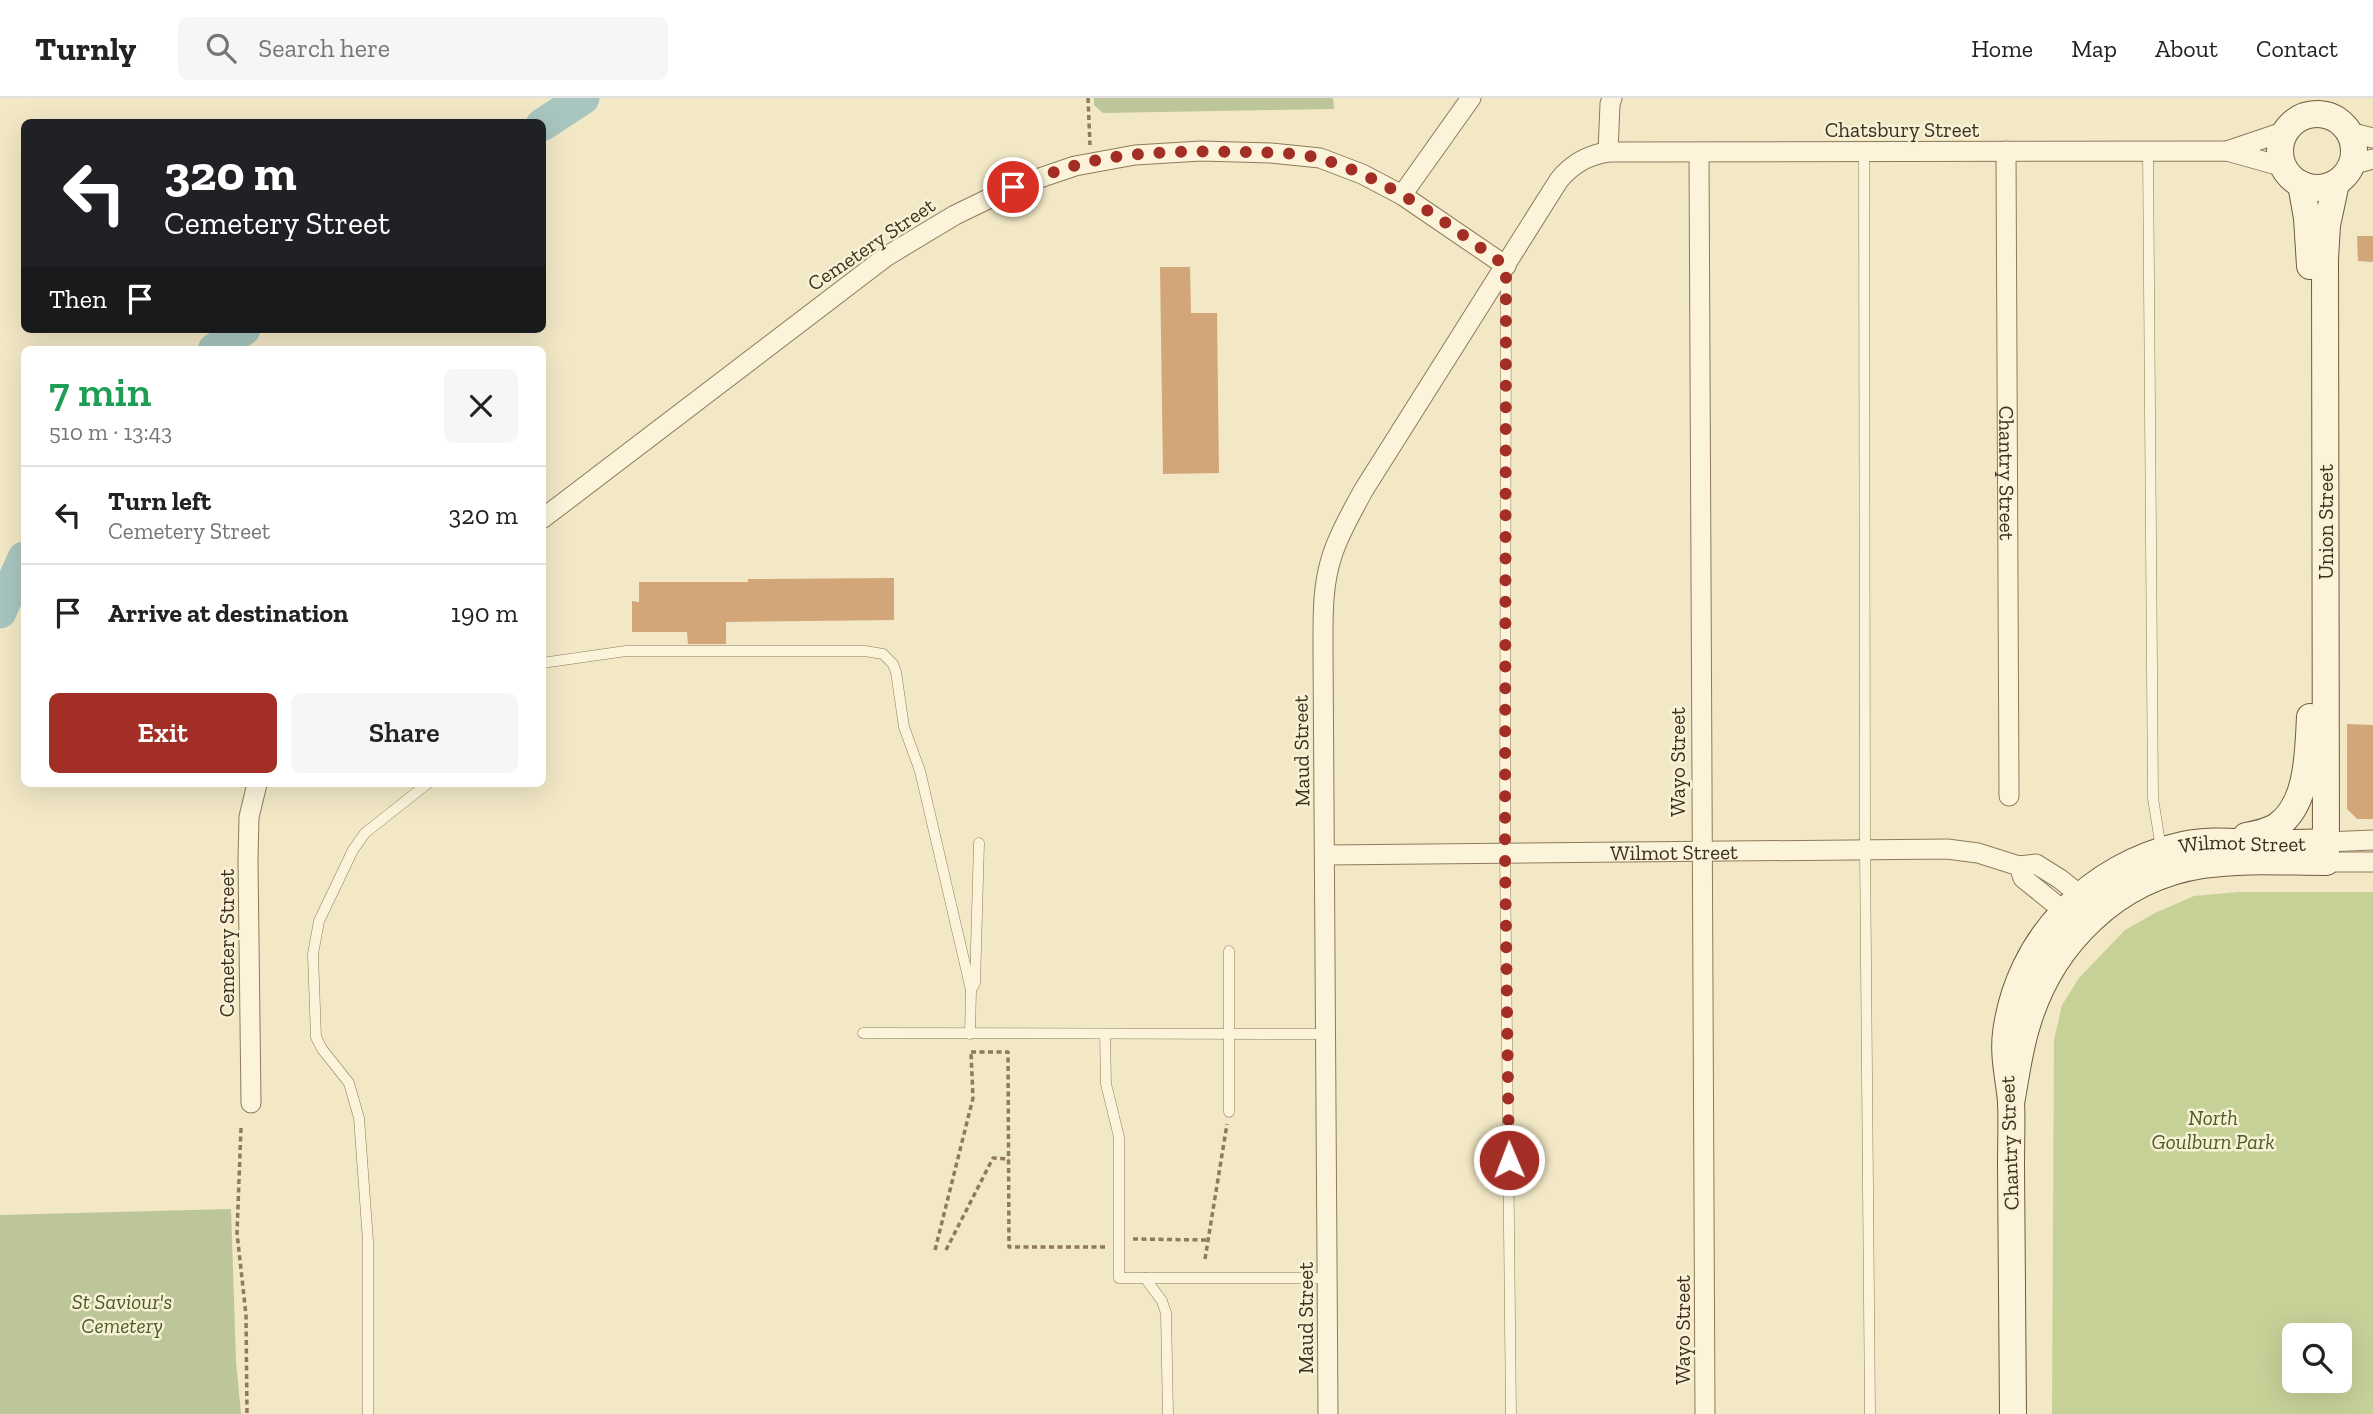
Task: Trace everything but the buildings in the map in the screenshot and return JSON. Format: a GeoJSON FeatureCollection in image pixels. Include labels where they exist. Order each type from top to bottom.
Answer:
{"type":"FeatureCollection","features":[{"type":"Feature","properties":{"kind":"main road","name":"Union Street"},"geometry":{"type":"LineString","coordinates":[[2318,114],[2349,123],[2354,143],[2354,169],[2327,225],[2325,258],[2317,852],[2310,719],[2310,258],[2292,176],[2280,155],[2281,143],[2296,116],[2318,114]]}},
{"type":"Feature","properties":{"kind":"main road"},"geometry":{"type":"LineString","coordinates":[[2292,176],[2313,188],[2325,187],[2354,169]]}},
{"type":"Feature","properties":{"kind":"main road","name":"Union Street"},"geometry":{"type":"LineString","coordinates":[[2220,839],[2268,831],[2288,816],[2301,789],[2310,719]]}},
{"type":"Feature","properties":{"kind":"main road","name":"Wilmot Street"},"geometry":{"type":"LineString","coordinates":[[2082,912],[2123,867],[2181,845],[2220,839],[2317,852]]}},
{"type":"Feature","properties":{"kind":"main road","name":"Wilmot Street"},"geometry":{"type":"LineString","coordinates":[[2082,912],[2135,887],[2186,869],[2317,852]]}},
{"type":"Feature","properties":{"kind":"main road","name":"Chantry Street"},"geometry":{"type":"LineString","coordinates":[[2013,1414],[2011,1103],[2005,1043],[2015,991],[2032,952],[2042,936],[2082,912]]}},
{"type":"Feature","properties":{"kind":"street"},"geometry":{"type":"LineString","coordinates":[[1402,195],[1471,98]]}},
{"type":"Feature","properties":{"kind":"street"},"geometry":{"type":"LineString","coordinates":[[1608,152],[1612,98]]}},
{"type":"Feature","properties":{"kind":"street","name":"Chatsbury Street"},"geometry":{"type":"LineString","coordinates":[[2227,150],[2296,116]]}},
{"type":"Feature","properties":{"kind":"street","name":"Chatsbury Street"},"geometry":{"type":"LineString","coordinates":[[1579,161],[1608,152],[2227,150],[2292,176]]}},
{"type":"Feature","properties":{"kind":"street","name":"Cemetery Street"},"geometry":{"type":"LineString","coordinates":[[546,516],[887,256],[955,215],[1013,187],[1075,166],[1135,155],[1201,151],[1321,158],[1362,174],[1402,195],[1506,266]]}},
{"type":"Feature","properties":{"kind":"street","name":"Chantry Street"},"geometry":{"type":"LineString","coordinates":[[2006,151],[2009,796]]}},
{"type":"Feature","properties":{"kind":"street","name":"Wayo Street"},"geometry":{"type":"LineString","coordinates":[[1699,153],[1700,852],[1705,1414]]}},
{"type":"Feature","properties":{"kind":"street","name":"Maud Street"},"geometry":{"type":"LineString","coordinates":[[1328,1414],[1323,617],[1325,586],[1331,559],[1363,491],[1559,180],[1579,161]]}},
{"type":"Feature","properties":{"kind":"street","name":"Cemetery Street"},"geometry":{"type":"LineString","coordinates":[[251,1103],[248,849],[249,817],[256,787]]}},
{"type":"Feature","properties":{"kind":"street","name":"Wilmot Street"},"geometry":{"type":"LineString","coordinates":[[2317,852],[2373,840]]}},
{"type":"Feature","properties":{"kind":"street","name":"Wilmot Street"},"geometry":{"type":"LineString","coordinates":[[1326,855],[1865,849],[1961,851],[1990,856],[2019,866],[2023,878],[2082,912]]}},
{"type":"Feature","properties":{"kind":"street","name":"Wilmot Street"},"geometry":{"type":"LineString","coordinates":[[2317,852],[2373,862]]}},
{"type":"Feature","properties":{"kind":"lane"},"geometry":{"type":"LineString","coordinates":[[2148,150],[2153,798],[2161,851]]}},
{"type":"Feature","properties":{"kind":"lane"},"geometry":{"type":"LineString","coordinates":[[1864,151],[1865,849],[1870,1414]]}},
{"type":"Feature","properties":{"kind":"lane"},"geometry":{"type":"LineString","coordinates":[[1506,266],[1505,853],[1511,1414]]}},
{"type":"Feature","properties":{"kind":"lane"},"geometry":{"type":"LineString","coordinates":[[546,662],[626,651],[865,650],[889,658],[896,672],[904,727],[920,771],[971,990],[970,1034]]}},
{"type":"Feature","properties":{"kind":"lane"},"geometry":{"type":"LineString","coordinates":[[368,1414],[368,1252],[359,1118],[349,1083],[322,1049],[316,1037],[314,943],[319,921],[359,841],[373,825],[423,787]]}},
{"type":"Feature","properties":{"kind":"lane"},"geometry":{"type":"LineString","coordinates":[[971,990],[975,983],[979,843]]}},
{"type":"Feature","properties":{"kind":"lane"},"geometry":{"type":"LineString","coordinates":[[1228,1112],[1229,951]]}},
{"type":"Feature","properties":{"kind":"lane"},"geometry":{"type":"LineString","coordinates":[[863,1033],[1327,1034]]}},
{"type":"Feature","properties":{"kind":"lane"},"geometry":{"type":"LineString","coordinates":[[1105,1034],[1106,1084],[1119,1137],[1119,1278],[1328,1278]]}},
{"type":"Feature","properties":{"kind":"lane"},"geometry":{"type":"LineString","coordinates":[[1145,1278],[1162,1301],[1166,1313],[1168,1414]]}},
{"type":"Feature","properties":{"kind":"path"},"geometry":{"type":"LineString","coordinates":[[1088,98],[1090,146]]}},
{"type":"Feature","properties":{"kind":"path"},"geometry":{"type":"LineString","coordinates":[[934,1250],[973,1097],[971,1052],[1008,1052],[1009,1247],[1107,1247]]}},
{"type":"Feature","properties":{"kind":"path"},"geometry":{"type":"LineString","coordinates":[[1205,1259],[1228,1112]]}},
{"type":"Feature","properties":{"kind":"path"},"geometry":{"type":"LineString","coordinates":[[241,1128],[237,1233],[246,1315],[247,1414]]}},
{"type":"Feature","properties":{"kind":"path"},"geometry":{"type":"LineString","coordinates":[[946,1250],[993,1158],[1009,1158]]}},
{"type":"Feature","properties":{"kind":"path"},"geometry":{"type":"LineString","coordinates":[[1130,1239],[1208,1240]]}},
{"type":"Feature","properties":{"kind":"green space"},"geometry":{"type":"Polygon","coordinates":[[[1094,98],[1333,98],[1334,109],[1103,113],[1094,105],[1094,98]]]}},
{"type":"Feature","properties":{"kind":"green space","name":"North Goulburn Park"},"geometry":{"type":"Polygon","coordinates":[[[2239,892],[2373,892],[2373,1414],[2052,1414],[2054,1040],[2062,1005],[2079,978],[2125,930],[2194,896],[2239,892]]]}},
{"type":"Feature","properties":{"kind":"green space","name":"St Saviour's Cemetery"},"geometry":{"type":"Polygon","coordinates":[[[231,1209],[236,1361],[241,1414],[0,1414],[0,1215],[231,1209]]]}},
{"type":"Feature","properties":{"kind":"waterway"},"geometry":{"type":"LineString","coordinates":[[546,122],[583,98]]}},
{"type":"Feature","properties":{"kind":"waterway"},"geometry":{"type":"LineString","coordinates":[[220,346],[238,333]]}},
{"type":"Feature","properties":{"kind":"waterway"},"geometry":{"type":"LineString","coordinates":[[0,612],[21,565]]}},
{"type":"Feature","properties":{"kind":"route"},"geometry":{"type":"LineString","coordinates":[[1013,187],[1075,166],[1135,155],[1201,151],[1321,158],[1362,174],[1402,195],[1506,266],[1505,853],[1509,1160]]}}]}
